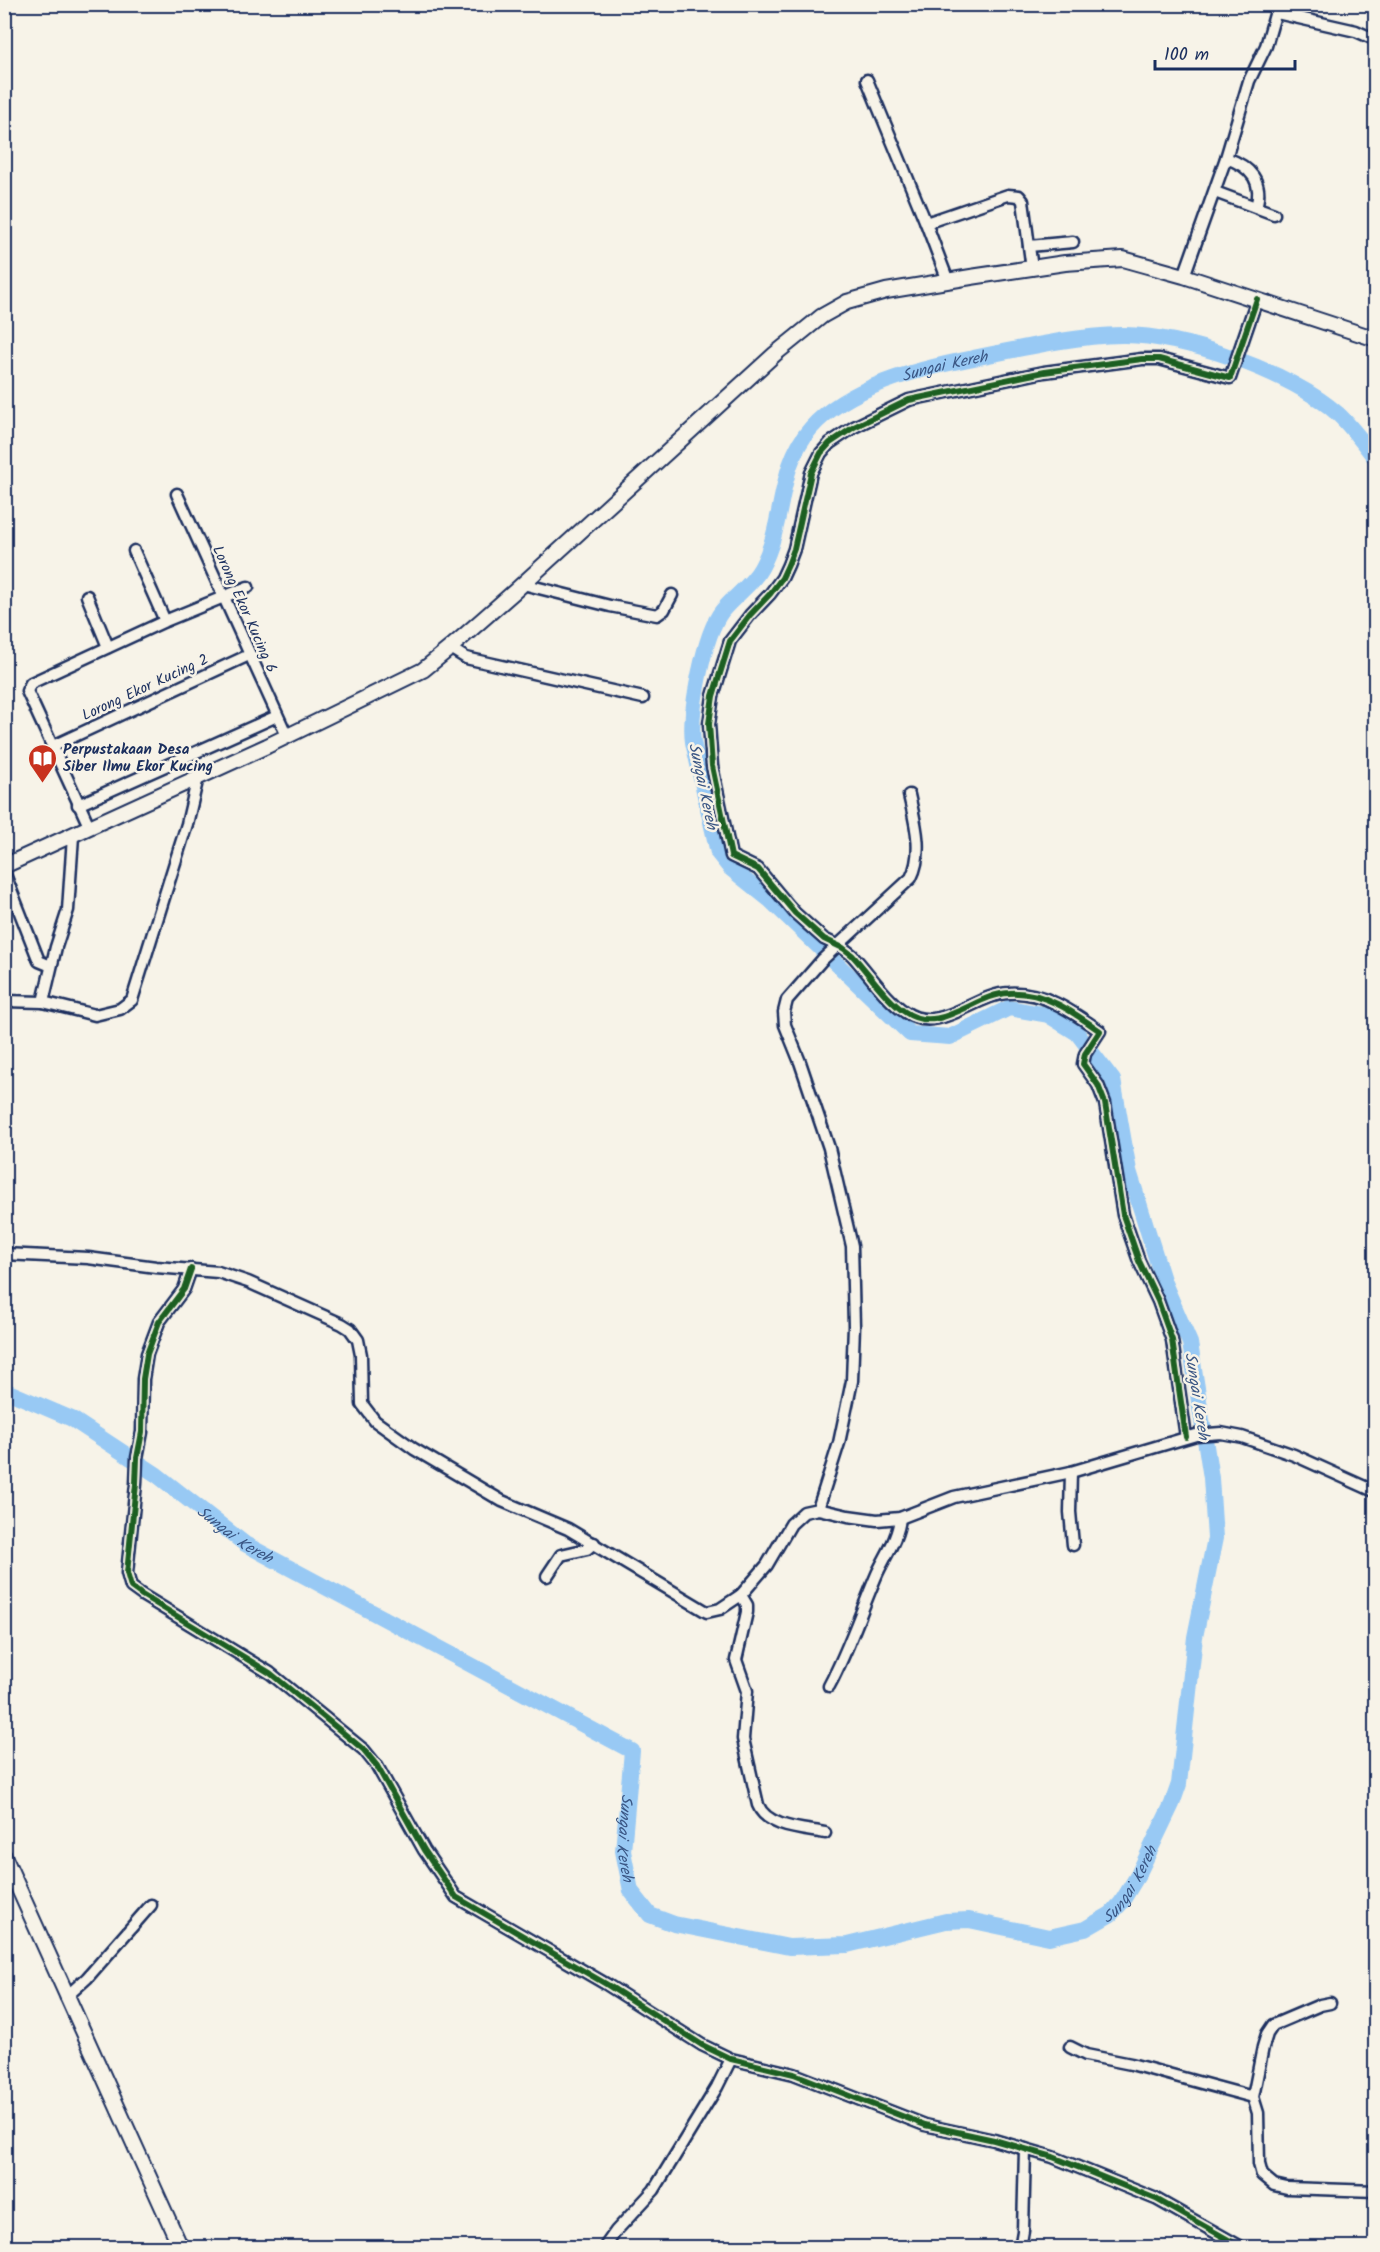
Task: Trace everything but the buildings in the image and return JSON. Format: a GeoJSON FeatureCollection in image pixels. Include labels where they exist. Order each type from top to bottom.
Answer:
{"type":"FeatureCollection","features":[{"type":"Feature","properties":{"kind":"street"},"geometry":{"type":"LineString","coordinates":[[1184,276],[1215,192],[1249,81],[1264,52],[1277,9],[1356,31],[1376,40]]}},
{"type":"Feature","properties":{"kind":"street"},"geometry":{"type":"LineString","coordinates":[[867,80],[948,281]]}},
{"type":"Feature","properties":{"kind":"street"},"geometry":{"type":"LineString","coordinates":[[1226,158],[1241,163],[1258,185],[1259,195],[1256,207]]}},
{"type":"Feature","properties":{"kind":"street"},"geometry":{"type":"LineString","coordinates":[[1215,192],[1274,214]]}},
{"type":"Feature","properties":{"kind":"street"},"geometry":{"type":"LineString","coordinates":[[926,223],[1014,195],[1023,201],[1032,268]]}},
{"type":"Feature","properties":{"kind":"street"},"geometry":{"type":"LineString","coordinates":[[1029,246],[1073,242]]}},
{"type":"Feature","properties":{"kind":"street"},"geometry":{"type":"LineString","coordinates":[[4,866],[287,736],[417,672],[450,648],[523,584],[733,391],[822,316],[847,303],[870,295],[948,281],[1071,262],[1123,259],[1184,276],[1375,338]]}},
{"type":"Feature","properties":{"kind":"street"},"geometry":{"type":"LineString","coordinates":[[1191,1436],[1172,1340],[1158,1301],[1139,1261],[1123,1215],[1105,1103],[1092,1074],[1084,1067],[1085,1054],[1100,1031],[1053,1001],[1030,994],[1008,993],[996,996],[942,1018],[913,1016],[905,1013],[852,955],[843,948],[833,948],[795,913],[758,869],[731,856],[715,787],[709,724],[712,696],[730,641],[782,578],[794,549],[810,473],[821,453],[839,436],[909,400],[1044,372],[1142,359],[1160,359],[1230,378],[1257,299]]}},
{"type":"Feature","properties":{"kind":"street","name":"Lorong Ekor Kucing 6"},"geometry":{"type":"LineString","coordinates":[[177,494],[287,736]]}},
{"type":"Feature","properties":{"kind":"street"},"geometry":{"type":"LineString","coordinates":[[134,551],[165,621]]}},
{"type":"Feature","properties":{"kind":"street"},"geometry":{"type":"LineString","coordinates":[[523,584],[610,606],[657,615],[664,610],[672,595]]}},
{"type":"Feature","properties":{"kind":"street"},"geometry":{"type":"LineString","coordinates":[[90,828],[27,691],[28,687],[31,683],[165,621],[248,587]]}},
{"type":"Feature","properties":{"kind":"street"},"geometry":{"type":"LineString","coordinates":[[87,596],[108,647]]}},
{"type":"Feature","properties":{"kind":"street"},"geometry":{"type":"LineString","coordinates":[[450,648],[466,658],[643,698]]}},
{"type":"Feature","properties":{"kind":"street","name":"Lorong Ekor Kucing 2"},"geometry":{"type":"LineString","coordinates":[[53,746],[249,655]]}},
{"type":"Feature","properties":{"kind":"street"},"geometry":{"type":"LineString","coordinates":[[78,805],[277,716]]}},
{"type":"Feature","properties":{"kind":"street"},"geometry":{"type":"LineString","coordinates":[[4,1001],[43,1002],[95,1015],[120,1009],[132,1000],[187,824],[198,777]]}},
{"type":"Feature","properties":{"kind":"street"},"geometry":{"type":"LineString","coordinates":[[818,1509],[839,1443],[852,1381],[854,1326],[852,1246],[829,1148],[783,1017],[787,1000],[822,960],[899,891],[913,874],[917,859],[917,834],[909,795]]}},
{"type":"Feature","properties":{"kind":"street"},"geometry":{"type":"LineString","coordinates":[[43,1002],[70,903],[73,836]]}},
{"type":"Feature","properties":{"kind":"street"},"geometry":{"type":"LineString","coordinates":[[4,872],[39,961],[51,966]]}},
{"type":"Feature","properties":{"kind":"street"},"geometry":{"type":"LineString","coordinates":[[4,1254],[88,1258],[218,1272],[248,1282],[350,1329],[360,1346],[362,1404],[375,1421],[414,1449],[502,1501],[554,1522],[594,1543],[707,1612],[720,1609],[741,1595],[767,1565],[797,1517],[804,1512],[818,1509],[877,1520],[900,1518],[954,1497],[1071,1472],[1191,1436],[1233,1435],[1270,1446],[1376,1492]]}},
{"type":"Feature","properties":{"kind":"street"},"geometry":{"type":"LineString","coordinates":[[191,1269],[184,1289],[159,1322],[148,1349],[143,1378],[142,1432],[137,1458],[127,1573],[130,1587],[270,1673],[364,1750],[377,1766],[424,1850],[456,1898],[606,1984],[702,2045],[731,2059],[794,2074],[925,2125],[980,2136],[1053,2157],[1156,2199],[1243,2247]]}},
{"type":"Feature","properties":{"kind":"street"},"geometry":{"type":"LineString","coordinates":[[1071,1472],[1070,1512],[1073,1545]]}},
{"type":"Feature","properties":{"kind":"street"},"geometry":{"type":"LineString","coordinates":[[829,1686],[896,1536],[900,1518]]}},
{"type":"Feature","properties":{"kind":"street"},"geometry":{"type":"LineString","coordinates":[[547,1576],[561,1555],[587,1549],[594,1543]]}},
{"type":"Feature","properties":{"kind":"street"},"geometry":{"type":"LineString","coordinates":[[741,1595],[747,1605],[747,1612],[736,1659],[747,1691],[743,1739],[760,1811],[771,1820],[825,1833]]}},
{"type":"Feature","properties":{"kind":"street"},"geometry":{"type":"LineString","coordinates":[[4,1856],[181,2247]]}},
{"type":"Feature","properties":{"kind":"street"},"geometry":{"type":"LineString","coordinates":[[66,1997],[87,1978],[151,1905]]}},
{"type":"Feature","properties":{"kind":"street"},"geometry":{"type":"LineString","coordinates":[[1330,2003],[1273,2025],[1267,2034],[1253,2097],[1258,2112],[1259,2164],[1262,2175],[1274,2185],[1376,2191]]}},
{"type":"Feature","properties":{"kind":"street"},"geometry":{"type":"LineString","coordinates":[[1070,2047],[1086,2055],[1131,2064],[1253,2097]]}},
{"type":"Feature","properties":{"kind":"street"},"geometry":{"type":"LineString","coordinates":[[604,2247],[654,2190],[717,2087],[731,2059]]}},
{"type":"Feature","properties":{"kind":"street"},"geometry":{"type":"LineString","coordinates":[[1020,2247],[1023,2231],[1025,2149]]}},
{"type":"Feature","properties":{"kind":"waterway","name":"Sungai Kereh"},"geometry":{"type":"LineString","coordinates":[[4,1390],[72,1419],[157,1475],[245,1544],[632,1751],[623,1851],[631,1891],[650,1915],[674,1924],[789,1947],[847,1945],[946,1921],[969,1920],[1049,1937],[1085,1929],[1111,1914],[1121,1903],[1138,1875],[1172,1804],[1179,1784],[1195,1637],[1215,1538],[1211,1478],[1190,1343],[1164,1283],[1129,1171],[1113,1080],[1077,1033],[1048,1015],[1009,1008],[950,1037],[910,1034],[770,900],[730,868],[718,853],[693,742],[693,713],[699,674],[715,622],[722,611],[757,574],[769,551],[786,478],[800,443],[811,428],[844,401],[906,374],[949,363],[1084,338],[1122,335],[1147,336],[1175,341],[1236,359],[1294,384],[1338,414],[1376,459]]}},
{"type":"Feature","properties":{"kind":"cycle path"},"geometry":{"type":"LineString","coordinates":[[1186,1437],[1172,1340],[1158,1301],[1139,1261],[1123,1215],[1105,1103],[1098,1085],[1083,1064],[1085,1054],[1100,1031],[1058,1004],[1022,993],[996,995],[944,1017],[931,1019],[918,1018],[898,1007],[852,955],[824,939],[795,913],[758,869],[731,856],[712,766],[709,724],[713,696],[730,641],[782,578],[794,549],[811,473],[821,453],[830,443],[854,427],[909,400],[1044,372],[1142,359],[1159,359],[1230,378],[1257,299]]}},
{"type":"Feature","properties":{"kind":"cycle path"},"geometry":{"type":"LineString","coordinates":[[191,1269],[184,1289],[159,1322],[147,1354],[143,1379],[142,1432],[137,1458],[127,1573],[131,1587],[270,1673],[364,1750],[377,1766],[424,1850],[456,1897],[606,1984],[702,2045],[731,2059],[794,2074],[925,2125],[994,2140],[1053,2157],[1156,2199],[1243,2248]]}},
{"type":"Feature","properties":{"kind":"place","name":"Perpustakaan Desa Siber Ilmu Ekor Kucing"},"geometry":{"type":"Point","coordinates":[42,784]}}]}
